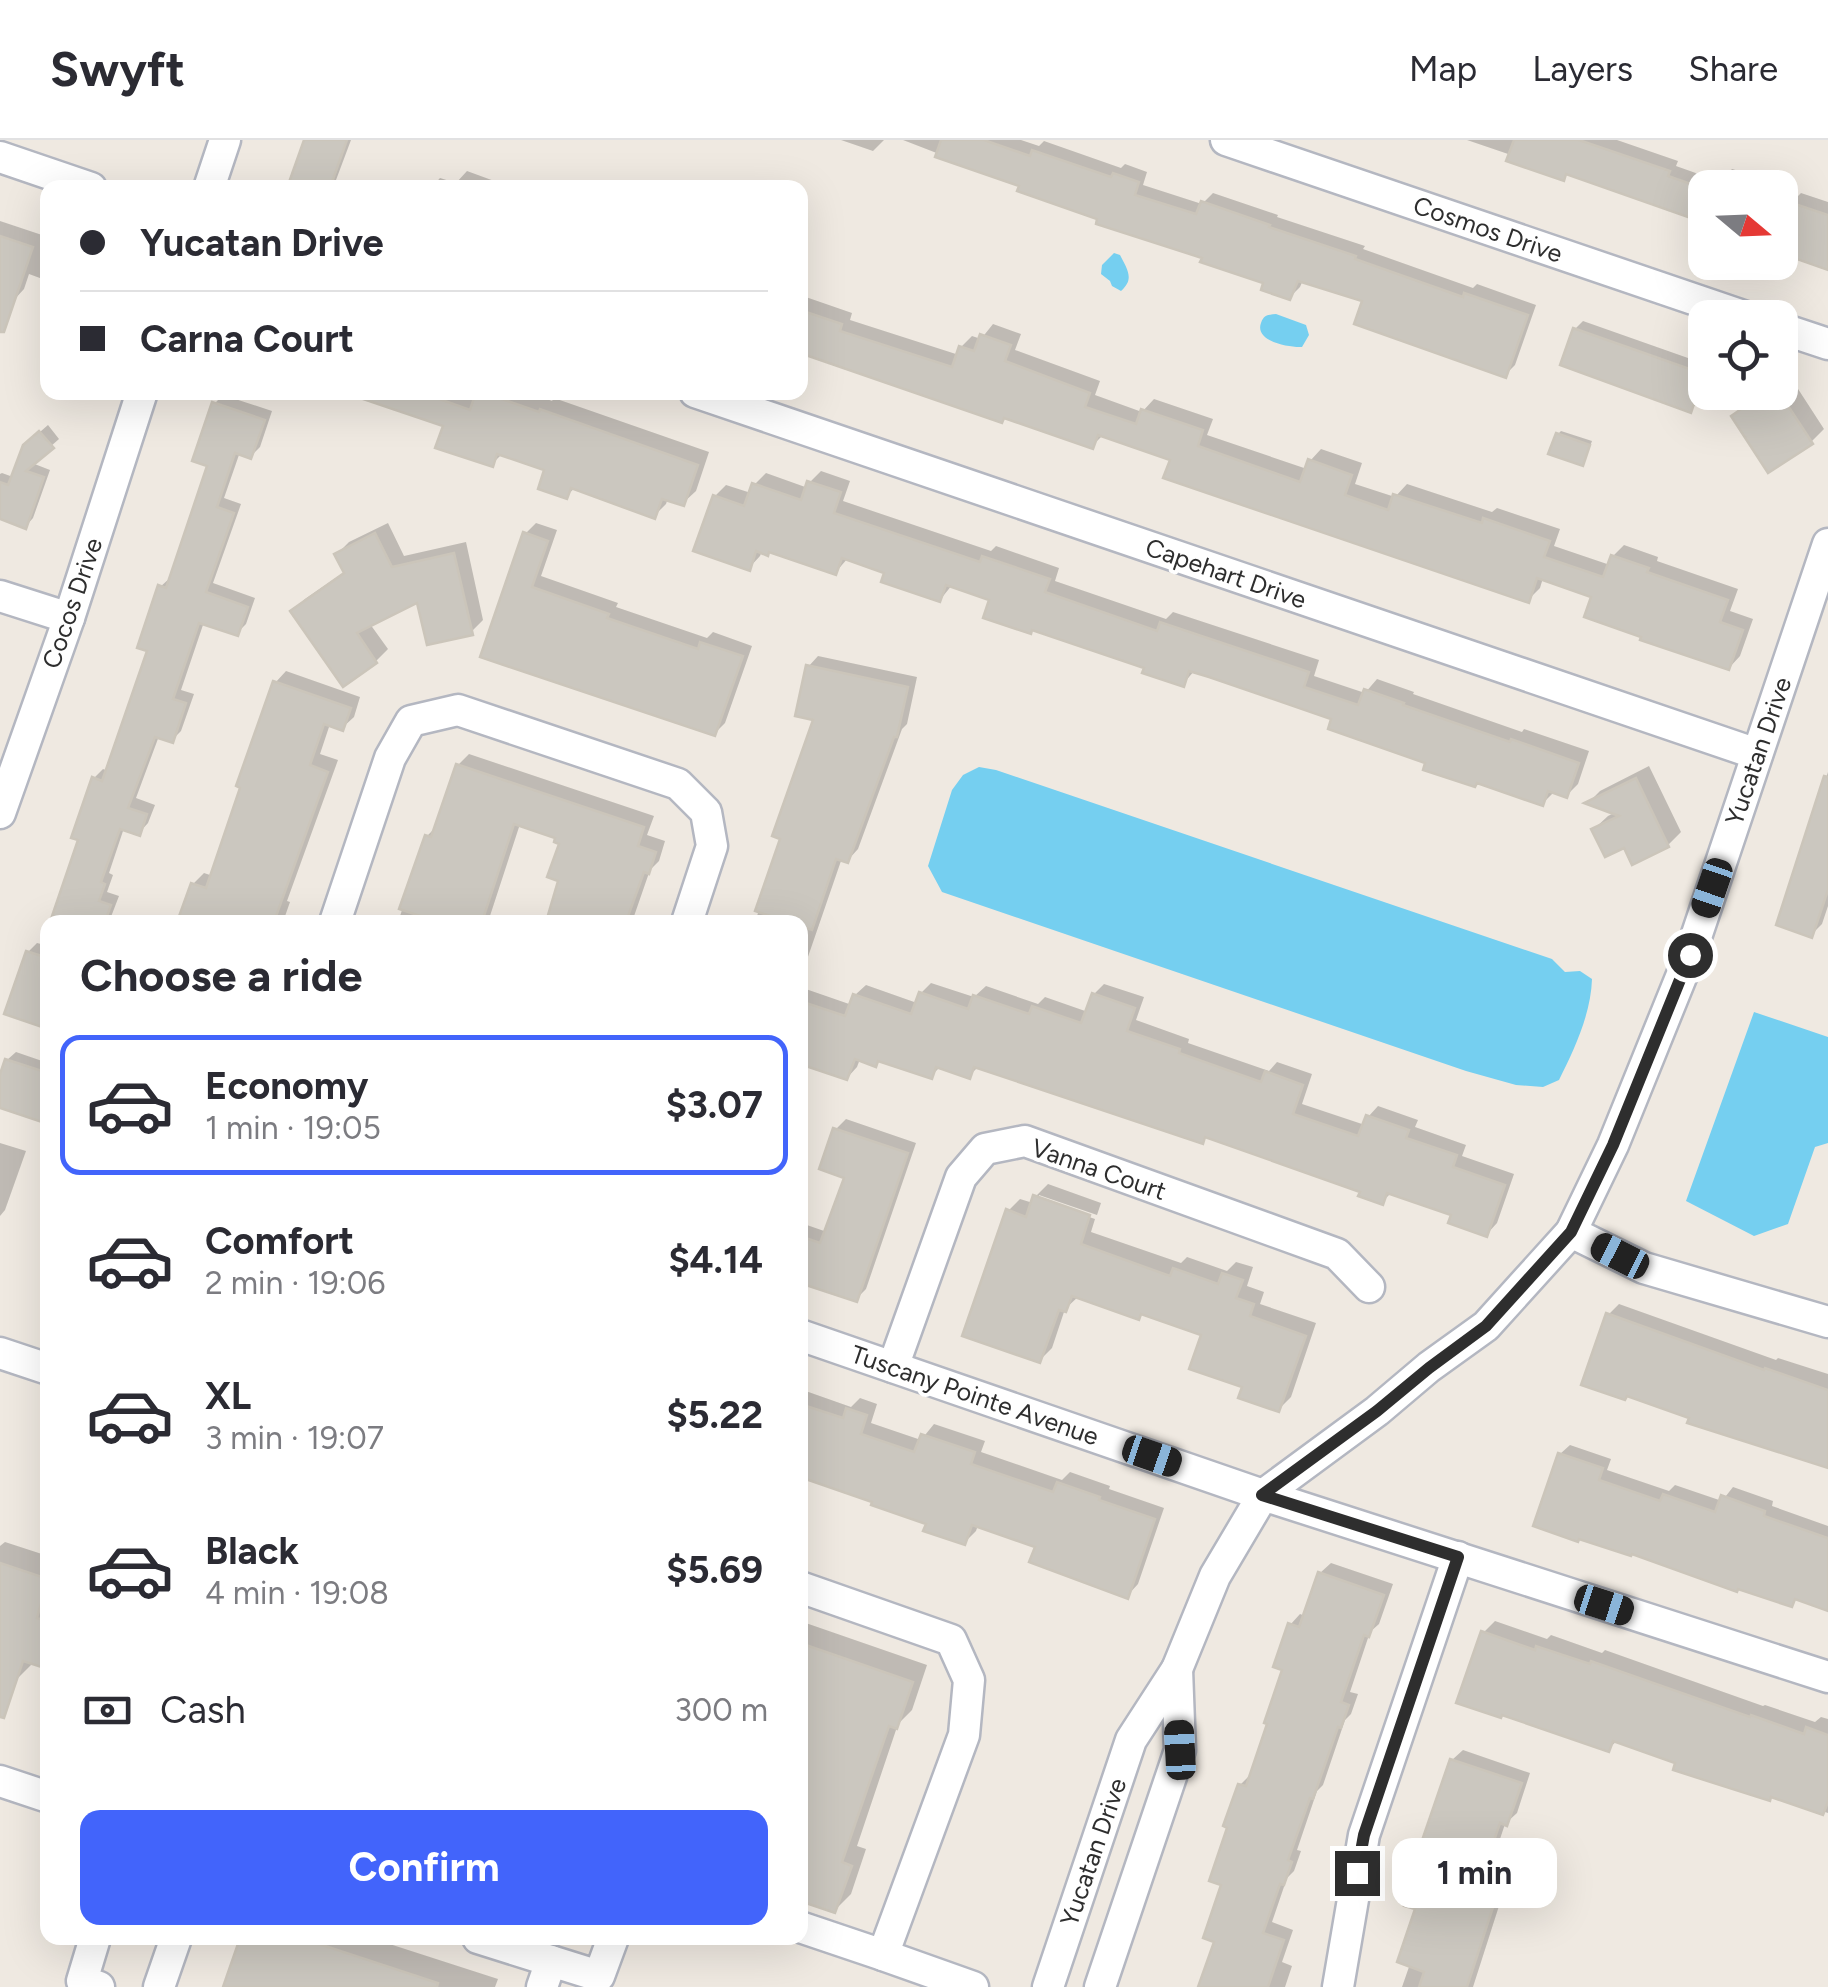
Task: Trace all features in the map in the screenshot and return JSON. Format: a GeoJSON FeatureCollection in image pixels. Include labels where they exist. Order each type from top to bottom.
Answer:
{"type":"FeatureCollection","features":[{"type":"Feature","properties":{"kind":"street"},"geometry":{"type":"LineString","coordinates":[[212,180],[225,140]]}},
{"type":"Feature","properties":{"kind":"street","name":"Cosmos Drive"},"geometry":{"type":"LineString","coordinates":[[1226,140],[1697,300]]}},
{"type":"Feature","properties":{"kind":"street"},"geometry":{"type":"LineString","coordinates":[[0,157],[68,180]]}},
{"type":"Feature","properties":{"kind":"street"},"geometry":{"type":"LineString","coordinates":[[1798,334],[1828,344]]}},
{"type":"Feature","properties":{"kind":"street","name":"Cocos Drive"},"geometry":{"type":"LineString","coordinates":[[0,813],[139,400]]}},
{"type":"Feature","properties":{"kind":"street","name":"Capehart Drive"},"geometry":{"type":"LineString","coordinates":[[718,400],[1757,754]]}},
{"type":"Feature","properties":{"kind":"street","name":"Yucatan Drive"},"geometry":{"type":"LineString","coordinates":[[1048,1987],[1132,1740],[1177,1669],[1215,1576],[1262,1495],[1486,1326],[1571,1232],[1613,1145],[1690,955],[1828,544]]}},
{"type":"Feature","properties":{"kind":"street"},"geometry":{"type":"LineString","coordinates":[[0,596],[68,618]]}},
{"type":"Feature","properties":{"kind":"street"},"geometry":{"type":"LineString","coordinates":[[338,915],[390,758],[412,721],[458,710],[678,784],[706,812],[712,846],[689,915]]}},
{"type":"Feature","properties":{"kind":"street","name":"Vanna Court"},"geometry":{"type":"LineString","coordinates":[[893,1367],[961,1177],[985,1149],[1025,1141],[1338,1254],[1369,1287]]}},
{"type":"Feature","properties":{"kind":"street"},"geometry":{"type":"LineString","coordinates":[[1571,1232],[1644,1268],[1828,1322]]}},
{"type":"Feature","properties":{"kind":"street","name":"Tuscany Pointe Avenue"},"geometry":{"type":"LineString","coordinates":[[808,1338],[1262,1495],[1828,1677]]}},
{"type":"Feature","properties":{"kind":"street"},"geometry":{"type":"LineString","coordinates":[[0,1354],[40,1366]]}},
{"type":"Feature","properties":{"kind":"street"},"geometry":{"type":"LineString","coordinates":[[1338,1987],[1364,1835],[1458,1557]]}},
{"type":"Feature","properties":{"kind":"street"},"geometry":{"type":"LineString","coordinates":[[808,1590],[951,1640],[969,1680],[964,1734],[884,1955]]}},
{"type":"Feature","properties":{"kind":"street","name":"Yucatan Drive"},"geometry":{"type":"LineString","coordinates":[[1100,1987],[1180,1750],[1177,1669]]}},
{"type":"Feature","properties":{"kind":"street"},"geometry":{"type":"LineString","coordinates":[[0,1781],[40,1794]]}},
{"type":"Feature","properties":{"kind":"street"},"geometry":{"type":"LineString","coordinates":[[808,1930],[973,1987]]}},
{"type":"Feature","properties":{"kind":"street"},"geometry":{"type":"LineString","coordinates":[[93,1945],[82,1981],[99,1987]]}},
{"type":"Feature","properties":{"kind":"street"},"geometry":{"type":"LineString","coordinates":[[160,1987],[174,1945]]}},
{"type":"Feature","properties":{"kind":"street"},"geometry":{"type":"LineString","coordinates":[[491,1945],[547,1974],[599,1976],[610,1945]]}},
{"type":"Feature","properties":{"kind":"water"},"geometry":{"type":"Polygon","coordinates":[[[1114,253],[1120,255],[1128,274],[1128,282],[1121,291],[1101,274],[1102,265],[1114,253]]]}},
{"type":"Feature","properties":{"kind":"water"},"geometry":{"type":"Polygon","coordinates":[[[1276,314],[1306,325],[1309,335],[1302,347],[1282,345],[1263,335],[1263,318],[1276,314]]]}},
{"type":"Feature","properties":{"kind":"water"},"geometry":{"type":"Polygon","coordinates":[[[979,767],[1552,959],[1565,972],[1580,971],[1592,979],[1589,1005],[1559,1080],[1543,1087],[1516,1085],[1466,1071],[942,892],[928,866],[952,790],[963,775],[979,767]]]}},
{"type":"Feature","properties":{"kind":"water"},"geometry":{"type":"Polygon","coordinates":[[[1754,1012],[1828,1037],[1828,1143],[1815,1147],[1788,1224],[1754,1236],[1686,1201],[1754,1012]]]}},
{"type":"Feature","properties":{"kind":"building"},"geometry":{"type":"Polygon","coordinates":[[[304,140],[347,140],[333,180],[290,180],[304,140]]]}},
{"type":"Feature","properties":{"kind":"building"},"geometry":{"type":"Polygon","coordinates":[[[941,140],[984,140],[1030,156],[1032,150],[1111,177],[1113,173],[1139,182],[1135,195],[1196,214],[1201,201],[1463,297],[1464,293],[1528,315],[1506,378],[1354,324],[1362,301],[1298,281],[1290,300],[1261,290],[1263,283],[1200,262],[1202,258],[1096,224],[1097,219],[1017,191],[1019,186],[935,157],[941,140]]]}},
{"type":"Feature","properties":{"kind":"building"},"geometry":{"type":"Polygon","coordinates":[[[1514,140],[1579,140],[1670,171],[1668,176],[1688,183],[1688,217],[1566,174],[1564,181],[1506,161],[1514,140]]]}},
{"type":"Feature","properties":{"kind":"building"},"geometry":{"type":"Polygon","coordinates":[[[1798,205],[1828,215],[1828,270],[1798,259],[1798,205]]]}},
{"type":"Feature","properties":{"kind":"building"},"geometry":{"type":"Polygon","coordinates":[[[0,236],[33,247],[4,332],[0,332],[0,236]]]}},
{"type":"Feature","properties":{"kind":"building"},"geometry":{"type":"Polygon","coordinates":[[[808,313],[842,324],[840,331],[952,367],[959,346],[974,351],[980,334],[1011,345],[1005,361],[1090,393],[1085,407],[1136,424],[1141,409],[1203,430],[1198,446],[1300,482],[1308,459],[1352,475],[1345,495],[1388,510],[1393,494],[1482,523],[1483,518],[1550,541],[1544,557],[1603,577],[1611,555],[1728,600],[1720,622],[1743,630],[1729,670],[1584,617],[1591,597],[1537,578],[1529,603],[1163,478],[1170,460],[1098,435],[1093,449],[1004,418],[1002,423],[808,356],[808,313]]]}},
{"type":"Feature","properties":{"kind":"building"},"geometry":{"type":"Polygon","coordinates":[[[1573,328],[1688,368],[1691,413],[1560,365],[1573,328]]]}},
{"type":"Feature","properties":{"kind":"building"},"geometry":{"type":"Polygon","coordinates":[[[366,400],[442,400],[470,410],[473,400],[505,400],[698,465],[684,506],[662,499],[655,519],[571,488],[567,499],[538,489],[544,470],[497,454],[493,467],[435,448],[443,426],[366,400]]]}},
{"type":"Feature","properties":{"kind":"building"},"geometry":{"type":"Polygon","coordinates":[[[212,402],[265,420],[251,459],[235,453],[217,507],[234,513],[206,592],[248,607],[238,636],[199,623],[173,699],[186,703],[173,743],[155,737],[128,808],[147,814],[140,836],[120,829],[101,882],[105,884],[99,901],[111,905],[107,915],[52,915],[78,840],[71,838],[92,777],[102,781],[147,651],[137,648],[158,585],[166,588],[207,466],[192,461],[212,402]]]}},
{"type":"Feature","properties":{"kind":"building"},"geometry":{"type":"Polygon","coordinates":[[[1740,410],[1791,410],[1813,444],[1768,473],[1731,416],[1740,410]]]}},
{"type":"Feature","properties":{"kind":"building"},"geometry":{"type":"Polygon","coordinates":[[[39,431],[54,448],[26,471],[44,477],[26,529],[0,519],[0,482],[8,485],[23,445],[39,431]]]}},
{"type":"Feature","properties":{"kind":"building"},"geometry":{"type":"Polygon","coordinates":[[[1556,433],[1590,445],[1583,466],[1548,454],[1556,433]]]}},
{"type":"Feature","properties":{"kind":"building"},"geometry":{"type":"Polygon","coordinates":[[[807,481],[841,492],[834,513],[980,562],[982,556],[1050,579],[1045,592],[1157,631],[1160,622],[1309,672],[1304,687],[1358,705],[1364,689],[1579,763],[1567,798],[1548,791],[1543,806],[1477,783],[1475,787],[1423,770],[1425,763],[1328,729],[1331,719],[1189,671],[1184,687],[1142,673],[1144,668],[1032,630],[1031,634],[983,618],[989,600],[946,585],[940,602],[881,582],[884,573],[842,558],[836,575],[756,551],[750,571],[693,551],[713,495],[744,506],[752,483],[801,500],[807,481]]]}},
{"type":"Feature","properties":{"kind":"building"},"geometry":{"type":"Polygon","coordinates":[[[523,532],[548,541],[532,587],[698,649],[700,642],[743,656],[715,736],[480,657],[523,532]]]}},
{"type":"Feature","properties":{"kind":"building"},"geometry":{"type":"Polygon","coordinates":[[[375,533],[392,567],[454,553],[473,635],[427,645],[417,603],[357,633],[377,663],[343,687],[290,611],[344,573],[334,554],[375,533]]]}},
{"type":"Feature","properties":{"kind":"building"},"geometry":{"type":"Polygon","coordinates":[[[806,665],[908,687],[897,737],[848,863],[836,859],[812,930],[808,929],[808,915],[767,915],[755,911],[780,839],[772,836],[813,720],[795,716],[806,665]]]}},
{"type":"Feature","properties":{"kind":"building"},"geometry":{"type":"Polygon","coordinates":[[[273,681],[351,708],[343,731],[324,724],[310,765],[328,772],[277,915],[180,915],[191,883],[206,888],[240,788],[236,786],[273,681]]]}},
{"type":"Feature","properties":{"kind":"building"},"geometry":{"type":"Polygon","coordinates":[[[456,764],[644,827],[638,846],[656,852],[649,874],[644,872],[629,915],[548,915],[558,881],[547,877],[559,844],[554,842],[555,838],[514,824],[484,915],[417,915],[399,909],[425,835],[431,837],[456,764]]]}},
{"type":"Feature","properties":{"kind":"building"},"geometry":{"type":"Polygon","coordinates":[[[1824,776],[1828,777],[1828,890],[1812,938],[1776,925],[1824,776]]]}},
{"type":"Feature","properties":{"kind":"building"},"geometry":{"type":"Polygon","coordinates":[[[1636,778],[1669,847],[1632,865],[1624,848],[1605,857],[1591,829],[1619,816],[1584,803],[1636,778]]]}},
{"type":"Feature","properties":{"kind":"building"},"geometry":{"type":"Polygon","coordinates":[[[26,951],[40,955],[40,1026],[4,1014],[26,951]]]}},
{"type":"Feature","properties":{"kind":"building"},"geometry":{"type":"Polygon","coordinates":[[[919,992],[968,1009],[973,995],[1029,1014],[1032,1006],[1081,1023],[1092,993],[1135,1008],[1127,1031],[1261,1082],[1265,1071],[1303,1085],[1293,1114],[1358,1136],[1366,1115],[1409,1130],[1406,1138],[1457,1155],[1453,1167],[1505,1185],[1487,1237],[1448,1223],[1451,1215],[1387,1193],[1383,1205],[1358,1196],[1360,1192],[1205,1137],[1203,1144],[974,1067],[970,1079],[936,1067],[932,1079],[878,1061],[876,1067],[855,1059],[847,1080],[808,1067],[808,1004],[845,1016],[853,994],[911,1014],[919,992]]]}},
{"type":"Feature","properties":{"kind":"building"},"geometry":{"type":"Polygon","coordinates":[[[5,1059],[40,1070],[40,1121],[0,1108],[0,1074],[5,1059]]]}},
{"type":"Feature","properties":{"kind":"building"},"geometry":{"type":"Polygon","coordinates":[[[833,1128],[908,1153],[857,1302],[808,1286],[808,1239],[820,1243],[844,1178],[819,1169],[833,1128]]]}},
{"type":"Feature","properties":{"kind":"building"},"geometry":{"type":"Polygon","coordinates":[[[1033,1195],[1090,1215],[1081,1244],[1170,1276],[1173,1268],[1218,1284],[1222,1273],[1243,1280],[1236,1298],[1254,1304],[1250,1316],[1306,1336],[1279,1412],[1238,1398],[1242,1387],[1189,1369],[1201,1335],[1141,1314],[1139,1320],[1072,1296],[1066,1312],[1059,1310],[1040,1363],[962,1336],[1006,1209],[1026,1217],[1033,1195]]]}},
{"type":"Feature","properties":{"kind":"building"},"geometry":{"type":"Polygon","coordinates":[[[1606,1313],[1828,1390],[1828,1468],[1687,1423],[1689,1418],[1627,1396],[1625,1400],[1581,1385],[1606,1313]]]}},
{"type":"Feature","properties":{"kind":"building"},"geometry":{"type":"Polygon","coordinates":[[[808,1407],[843,1418],[846,1408],[867,1415],[861,1434],[914,1452],[921,1434],[975,1452],[971,1464],[1053,1492],[1057,1482],[1155,1519],[1128,1599],[1029,1562],[1035,1547],[972,1525],[965,1545],[923,1531],[926,1524],[871,1505],[872,1502],[808,1480],[808,1407]]]}},
{"type":"Feature","properties":{"kind":"building"},"geometry":{"type":"Polygon","coordinates":[[[1558,1453],[1603,1468],[1599,1480],[1660,1501],[1663,1494],[1715,1512],[1721,1495],[1765,1511],[1764,1516],[1828,1538],[1828,1611],[1795,1599],[1792,1607],[1738,1589],[1737,1592],[1632,1554],[1579,1539],[1578,1542],[1533,1526],[1558,1453]]]}},
{"type":"Feature","properties":{"kind":"building"},"geometry":{"type":"Polygon","coordinates":[[[0,1563],[40,1576],[40,1666],[23,1661],[4,1718],[0,1717],[0,1563]]]}},
{"type":"Feature","properties":{"kind":"building"},"geometry":{"type":"Polygon","coordinates":[[[1318,1572],[1384,1595],[1369,1637],[1364,1635],[1341,1702],[1349,1705],[1313,1799],[1310,1798],[1288,1860],[1292,1862],[1284,1885],[1280,1884],[1263,1933],[1284,1940],[1268,1987],[1198,1987],[1214,1942],[1203,1938],[1221,1885],[1209,1881],[1227,1828],[1223,1826],[1238,1784],[1246,1786],[1267,1724],[1264,1723],[1282,1670],[1273,1667],[1288,1623],[1299,1627],[1318,1572]]]}},
{"type":"Feature","properties":{"kind":"building"},"geometry":{"type":"Polygon","coordinates":[[[1481,1631],[1535,1650],[1536,1646],[1590,1664],[1591,1661],[1804,1734],[1806,1727],[1828,1735],[1828,1802],[1823,1815],[1673,1770],[1675,1763],[1613,1741],[1609,1752],[1456,1703],[1481,1631]]]}},
{"type":"Feature","properties":{"kind":"building"},"geometry":{"type":"Polygon","coordinates":[[[808,1646],[913,1682],[897,1729],[889,1726],[842,1862],[852,1866],[835,1913],[808,1904],[808,1646]]]}},
{"type":"Feature","properties":{"kind":"building"},"geometry":{"type":"Polygon","coordinates":[[[1450,1759],[1522,1783],[1507,1826],[1500,1823],[1479,1885],[1498,1892],[1467,1987],[1419,1987],[1424,1972],[1397,1962],[1415,1909],[1404,1906],[1450,1759]]]}},
{"type":"Feature","properties":{"kind":"building"},"geometry":{"type":"Polygon","coordinates":[[[238,1945],[322,1945],[438,1983],[437,1987],[223,1987],[238,1945]]]}},
{"type":"Feature","properties":{"kind":"route"},"geometry":{"type":"LineString","coordinates":[[1357,1873],[1364,1835],[1458,1557],[1262,1495],[1486,1326],[1571,1232],[1613,1145],[1690,955]]}}]}
